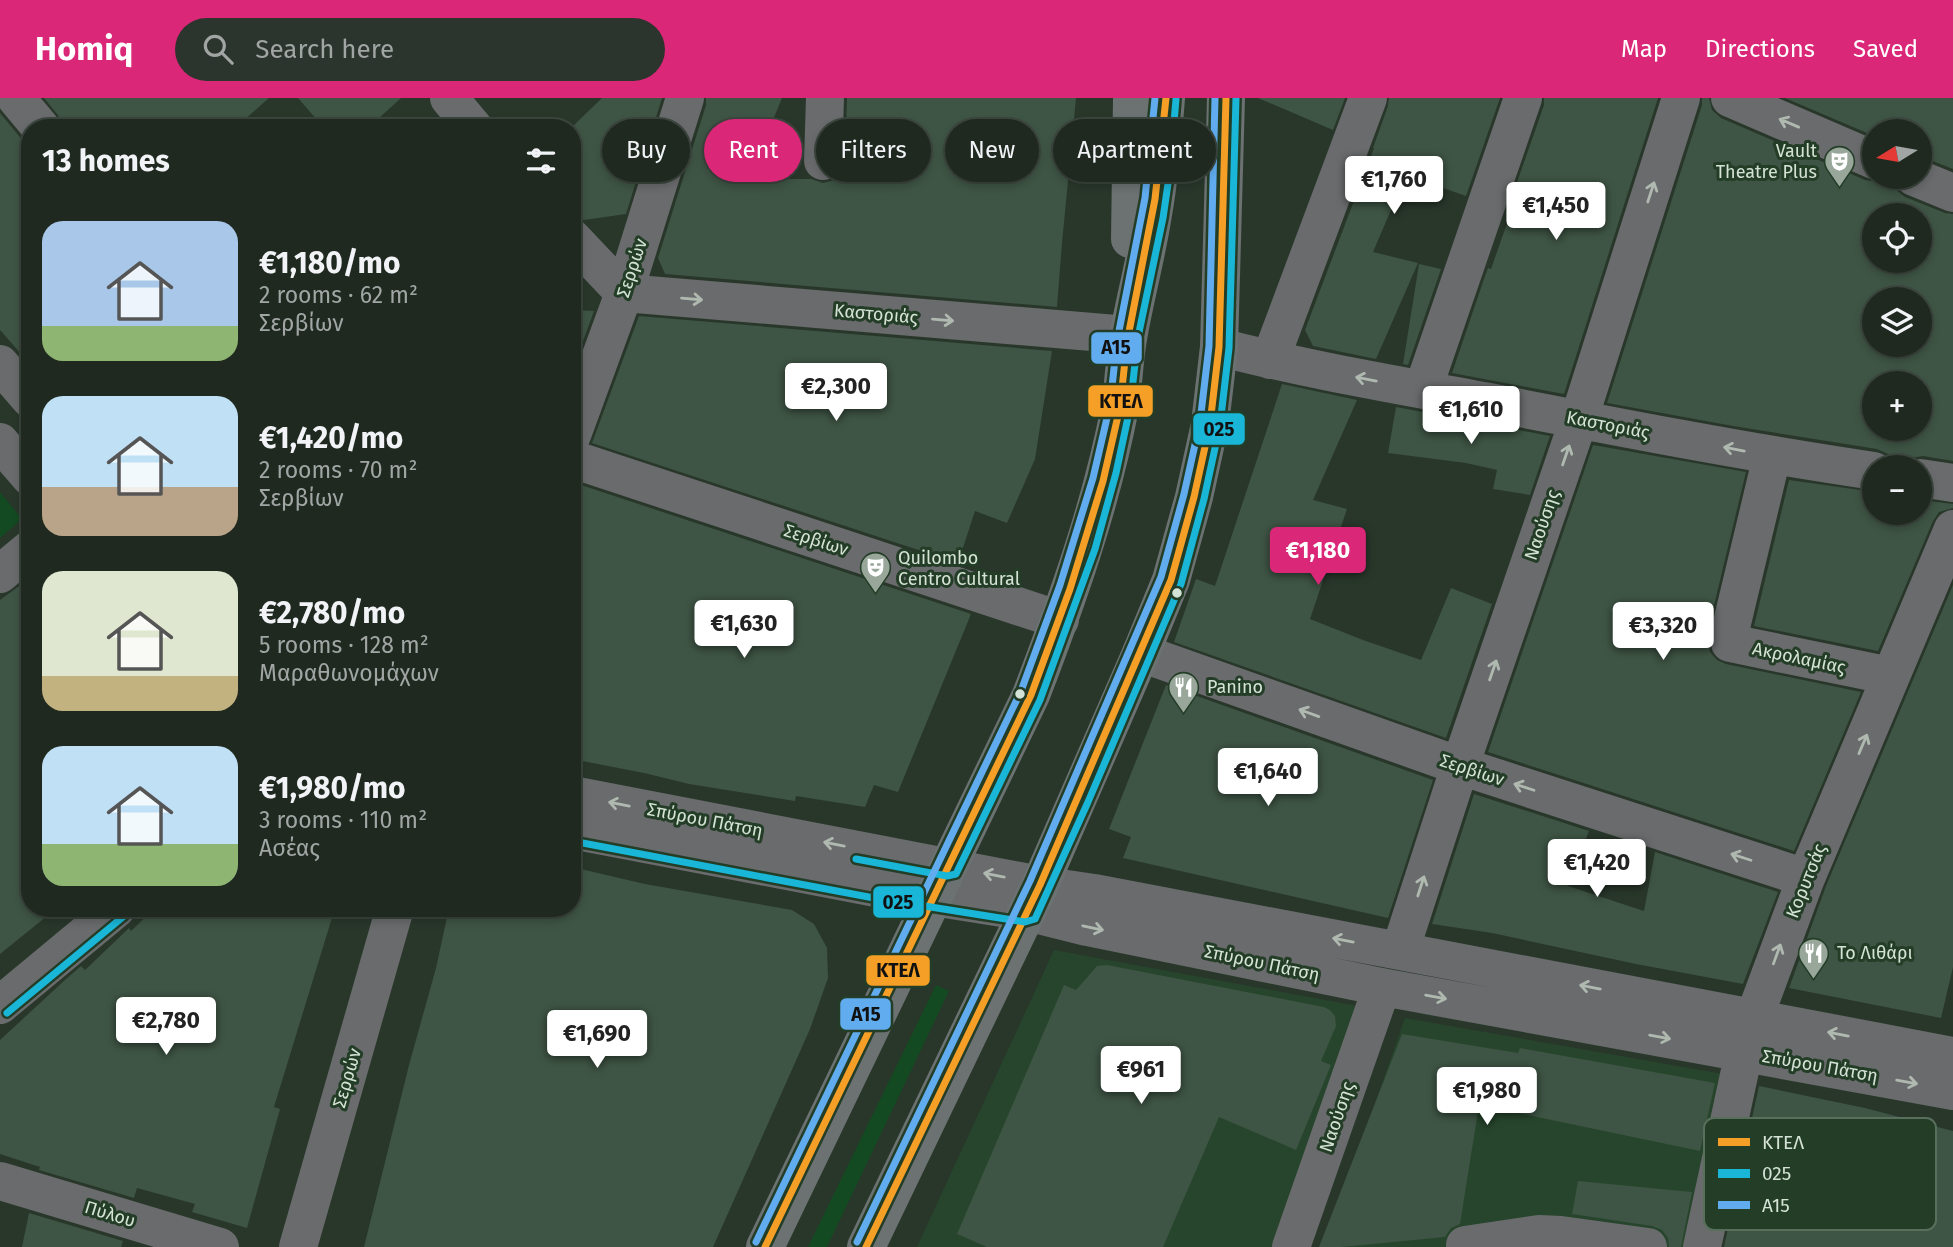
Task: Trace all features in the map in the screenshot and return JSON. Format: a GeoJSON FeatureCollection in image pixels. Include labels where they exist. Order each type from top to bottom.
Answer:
{"type":"FeatureCollection","features":[{"type":"Feature","properties":{"kind":"highway"},"geometry":{"type":"LineString","coordinates":[[1128,335],[1132,98]]}},
{"type":"Feature","properties":{"kind":"highway"},"geometry":{"type":"LineString","coordinates":[[765,1247],[1031,695],[1060,620],[1085,545],[1120,406],[1128,335],[1155,204],[1166,98]]}},
{"type":"Feature","properties":{"kind":"highway"},"geometry":{"type":"LineString","coordinates":[[866,1247],[1033,898],[1171,580],[1194,497],[1210,424],[1219,347],[1226,98]]}},
{"type":"Feature","properties":{"kind":"highway"},"geometry":{"type":"LineString","coordinates":[[1223,199],[1240,98]]}},
{"type":"Feature","properties":{"kind":"street"},"geometry":{"type":"LineString","coordinates":[[16,98],[34,119]]}},
{"type":"Feature","properties":{"kind":"street"},"geometry":{"type":"LineString","coordinates":[[449,98],[466,119]]}},
{"type":"Feature","properties":{"kind":"street","name":"Σερρών"},"geometry":{"type":"LineString","coordinates":[[581,410],[624,293],[685,98]]}},
{"type":"Feature","properties":{"kind":"street"},"geometry":{"type":"LineString","coordinates":[[824,119],[825,98]]}},
{"type":"Feature","properties":{"kind":"street"},"geometry":{"type":"LineString","coordinates":[[1270,360],[1368,98]]}},
{"type":"Feature","properties":{"kind":"street"},"geometry":{"type":"LineString","coordinates":[[1423,390],[1523,98]]}},
{"type":"Feature","properties":{"kind":"street","name":"Ναούσης"},"geometry":{"type":"LineString","coordinates":[[1400,951],[1460,766],[1579,419],[1681,98]]}},
{"type":"Feature","properties":{"kind":"street"},"geometry":{"type":"LineString","coordinates":[[1730,98],[1862,155]]}},
{"type":"Feature","properties":{"kind":"street"},"geometry":{"type":"LineString","coordinates":[[1932,184],[1953,193]]}},
{"type":"Feature","properties":{"kind":"street"},"geometry":{"type":"LineString","coordinates":[[581,248],[624,293]]}},
{"type":"Feature","properties":{"kind":"street","name":"Καστοριάς"},"geometry":{"type":"LineString","coordinates":[[624,293],[1128,335]]}},
{"type":"Feature","properties":{"kind":"street","name":"Καστοριάς"},"geometry":{"type":"LineString","coordinates":[[1219,347],[1270,360],[1423,390],[1772,456],[1862,469]]}},
{"type":"Feature","properties":{"kind":"street"},"geometry":{"type":"LineString","coordinates":[[0,364],[21,388]]}},
{"type":"Feature","properties":{"kind":"street"},"geometry":{"type":"LineString","coordinates":[[0,442],[21,466]]}},
{"type":"Feature","properties":{"kind":"street","name":"Ακρολαμίας"},"geometry":{"type":"LineString","coordinates":[[1772,456],[1732,624],[1730,643],[1891,676]]}},
{"type":"Feature","properties":{"kind":"street","name":"Σερβίων"},"geometry":{"type":"LineString","coordinates":[[581,462],[1060,620]]}},
{"type":"Feature","properties":{"kind":"street"},"geometry":{"type":"LineString","coordinates":[[1932,480],[1953,483]]}},
{"type":"Feature","properties":{"kind":"street","name":"Κορυτσάς"},"geometry":{"type":"LineString","coordinates":[[1731,1118],[1749,1035],[1806,877],[1953,529]]}},
{"type":"Feature","properties":{"kind":"street"},"geometry":{"type":"LineString","coordinates":[[0,573],[21,556]]}},
{"type":"Feature","properties":{"kind":"street","name":"Σερβίων"},"geometry":{"type":"LineString","coordinates":[[1141,653],[1460,766],[1806,877]]}},
{"type":"Feature","properties":{"kind":"street","name":"Σπύρου Πάτση"},"geometry":{"type":"LineString","coordinates":[[581,797],[942,881],[1033,898],[1094,893],[1400,951],[1749,1035]]}},
{"type":"Feature","properties":{"kind":"street","name":"Σπύρου Πάτση"},"geometry":{"type":"LineString","coordinates":[[581,832],[876,887],[942,881]]}},
{"type":"Feature","properties":{"kind":"street","name":"Σπύρου Πάτση"},"geometry":{"type":"LineString","coordinates":[[1033,898],[1087,927],[1382,987],[1953,1063]]}},
{"type":"Feature","properties":{"kind":"street"},"geometry":{"type":"LineString","coordinates":[[0,1005],[106,917]]}},
{"type":"Feature","properties":{"kind":"street","name":"Σερρών"},"geometry":{"type":"LineString","coordinates":[[298,1247],[392,917]]}},
{"type":"Feature","properties":{"kind":"street","name":"Ναούσης"},"geometry":{"type":"LineString","coordinates":[[1292,1247],[1382,987]]}},
{"type":"Feature","properties":{"kind":"street","name":"Πύλου"},"geometry":{"type":"LineString","coordinates":[[2,1192],[220,1247]]}},
{"type":"Feature","properties":{"kind":"street"},"geometry":{"type":"LineString","coordinates":[[1465,1245],[1539,1234],[1648,1247]]}},
{"type":"Feature","properties":{"kind":"shaded area"},"geometry":{"type":"Polygon","coordinates":[[[0,492],[21,520],[0,538],[0,492]]]}},
{"type":"Feature","properties":{"kind":"shaded area"},"geometry":{"type":"Polygon","coordinates":[[[1054,950],[1374,1009],[1292,1247],[917,1247],[1054,950]]]}},
{"type":"Feature","properties":{"kind":"shaded area"},"geometry":{"type":"Polygon","coordinates":[[[936,985],[949,991],[827,1247],[808,1247],[936,985]]]}},
{"type":"Feature","properties":{"kind":"shaded area"},"geometry":{"type":"Polygon","coordinates":[[[1405,1018],[1729,1075],[1718,1118],[1704,1118],[1704,1177],[1687,1247],[1325,1247],[1405,1018]]]}},
{"type":"Feature","properties":{"kind":"building"},"geometry":{"type":"Polygon","coordinates":[[[44,98],[269,98],[245,119],[59,119],[44,98]]]}},
{"type":"Feature","properties":{"kind":"building"},"geometry":{"type":"Polygon","coordinates":[[[298,98],[401,98],[378,119],[316,119],[298,98]]]}},
{"type":"Feature","properties":{"kind":"building"},"geometry":{"type":"Polygon","coordinates":[[[602,98],[662,98],[655,119],[602,119],[602,182],[636,182],[626,214],[581,218],[581,119],[602,98]]]}},
{"type":"Feature","properties":{"kind":"building"},"geometry":{"type":"Polygon","coordinates":[[[706,98],[782,98],[773,119],[704,119],[704,182],[802,182],[802,179],[811,179],[823,183],[931,182],[931,119],[846,119],[847,98],[1076,98],[1074,119],[1053,119],[1053,182],[1068,182],[1057,307],[665,274],[658,258],[682,182],[690,182],[690,156],[706,98]]]}},
{"type":"Feature","properties":{"kind":"building"},"geometry":{"type":"Polygon","coordinates":[[[1258,98],[1345,98],[1333,130],[1258,98]]]}},
{"type":"Feature","properties":{"kind":"building"},"geometry":{"type":"Polygon","coordinates":[[[1389,98],[1500,98],[1466,196],[1406,175],[1373,252],[1418,263],[1376,359],[1313,346],[1305,330],[1374,148],[1389,98]]]}},
{"type":"Feature","properties":{"kind":"building"},"geometry":{"type":"Polygon","coordinates":[[[1544,98],[1658,98],[1564,394],[1452,373],[1485,276],[1488,268],[1491,269],[1511,212],[1507,211],[1544,105],[1544,98]]]}},
{"type":"Feature","properties":{"kind":"building"},"geometry":{"type":"Polygon","coordinates":[[[1702,98],[1709,98],[1712,110],[1721,118],[1862,179],[1862,189],[1896,189],[1905,197],[1920,203],[1862,203],[1862,273],[1932,273],[1932,208],[1953,214],[1953,461],[1932,458],[1932,455],[1889,455],[1877,449],[1607,403],[1702,98]]]}},
{"type":"Feature","properties":{"kind":"building"},"geometry":{"type":"Polygon","coordinates":[[[1785,98],[1953,98],[1953,169],[1932,161],[1932,119],[1862,119],[1862,131],[1785,98]]]}},
{"type":"Feature","properties":{"kind":"building"},"geometry":{"type":"Polygon","coordinates":[[[0,113],[21,138],[21,354],[0,330],[0,113]]]}},
{"type":"Feature","properties":{"kind":"building"},"geometry":{"type":"Polygon","coordinates":[[[1419,264],[1441,269],[1408,365],[1403,364],[1419,264]]]}},
{"type":"Feature","properties":{"kind":"building"},"geometry":{"type":"Polygon","coordinates":[[[581,310],[594,311],[581,346],[581,310]]]}},
{"type":"Feature","properties":{"kind":"building"},"geometry":{"type":"Polygon","coordinates":[[[639,316],[1052,351],[1035,459],[1007,523],[975,511],[958,563],[592,443],[639,316]]]}},
{"type":"Feature","properties":{"kind":"building"},"geometry":{"type":"Polygon","coordinates":[[[1282,384],[1357,400],[1313,500],[1347,509],[1310,619],[1421,660],[1451,588],[1492,604],[1446,738],[1174,642],[1196,579],[1215,586],[1282,384]]]}},
{"type":"Feature","properties":{"kind":"building"},"geometry":{"type":"Polygon","coordinates":[[[1396,407],[1550,436],[1530,495],[1493,489],[1497,470],[1466,463],[1388,453],[1396,407]]]}},
{"type":"Feature","properties":{"kind":"building"},"geometry":{"type":"Polygon","coordinates":[[[1593,445],[1746,472],[1711,618],[1708,641],[1710,652],[1717,660],[1726,664],[1861,692],[1794,851],[1488,752],[1593,445]]]}},
{"type":"Feature","properties":{"kind":"building"},"geometry":{"type":"Polygon","coordinates":[[[1789,480],[1862,490],[1862,525],[1931,525],[1878,651],[1754,626],[1789,480]]]}},
{"type":"Feature","properties":{"kind":"building"},"geometry":{"type":"Polygon","coordinates":[[[581,485],[971,614],[898,792],[874,785],[865,807],[796,796],[795,801],[689,784],[581,761],[581,485]]]}},
{"type":"Feature","properties":{"kind":"building"},"geometry":{"type":"Polygon","coordinates":[[[1932,501],[1953,504],[1953,508],[1939,512],[1932,523],[1932,501]]]}},
{"type":"Feature","properties":{"kind":"building"},"geometry":{"type":"Polygon","coordinates":[[[21,585],[21,917],[46,917],[0,954],[0,600],[21,585]]]}},
{"type":"Feature","properties":{"kind":"building"},"geometry":{"type":"Polygon","coordinates":[[[1953,585],[1953,967],[1941,1018],[1789,988],[1826,886],[1953,585]]]}},
{"type":"Feature","properties":{"kind":"building"},"geometry":{"type":"Polygon","coordinates":[[[1166,685],[1433,780],[1388,918],[1123,858],[1131,837],[1109,829],[1166,685]]]}},
{"type":"Feature","properties":{"kind":"building"},"geometry":{"type":"Polygon","coordinates":[[[1474,794],[1589,831],[1568,886],[1644,911],[1655,852],[1778,892],[1743,984],[1492,933],[1432,924],[1474,794]]]}},
{"type":"Feature","properties":{"kind":"building"},"geometry":{"type":"Polygon","coordinates":[[[581,869],[645,884],[792,910],[814,924],[827,948],[828,978],[810,1029],[713,1247],[364,1247],[447,917],[581,917],[581,869]]]}},
{"type":"Feature","properties":{"kind":"building"},"geometry":{"type":"Polygon","coordinates":[[[146,917],[332,917],[274,1107],[280,1109],[247,1228],[192,1212],[195,1204],[137,1188],[134,1198],[39,1170],[40,1167],[0,1154],[0,1040],[81,966],[85,970],[129,928],[131,931],[146,917]]]}},
{"type":"Feature","properties":{"kind":"building"},"geometry":{"type":"Polygon","coordinates":[[[1107,965],[1330,1010],[1335,1016],[1336,1026],[1321,1061],[1331,1065],[1296,1150],[1219,1117],[1163,1247],[987,1247],[957,1234],[1064,985],[1076,990],[1097,966],[1107,965]]]}},
{"type":"Feature","properties":{"kind":"building"},"geometry":{"type":"Polygon","coordinates":[[[1402,1034],[1518,1053],[1520,1048],[1715,1083],[1707,1118],[1704,1118],[1700,1151],[1479,1105],[1460,1224],[1451,1228],[1445,1237],[1319,1247],[1402,1034]]]}},
{"type":"Feature","properties":{"kind":"building"},"geometry":{"type":"Polygon","coordinates":[[[1759,1086],[1903,1118],[1752,1118],[1759,1086]]]}},
{"type":"Feature","properties":{"kind":"building"},"geometry":{"type":"Polygon","coordinates":[[[1936,1127],[1953,1131],[1953,1247],[1724,1247],[1728,1230],[1936,1230],[1936,1127]]]}},
{"type":"Feature","properties":{"kind":"building"},"geometry":{"type":"Polygon","coordinates":[[[1578,1181],[1692,1192],[1681,1247],[1669,1247],[1668,1238],[1662,1230],[1652,1226],[1572,1214],[1578,1181]]]}},
{"type":"Feature","properties":{"kind":"building"},"geometry":{"type":"Polygon","coordinates":[[[29,1213],[123,1241],[121,1247],[22,1247],[29,1213]]]}},
{"type":"Feature","properties":{"kind":"transit line","name":"Α15"},"geometry":{"type":"LineString","coordinates":[[756,1242],[1021,691],[1060,585],[1093,478],[1110,405],[1117,341],[1145,198],[1155,98]]}},
{"type":"Feature","properties":{"kind":"transit line","name":"ΚΤΕΛ"},"geometry":{"type":"LineString","coordinates":[[765,1247],[1031,695],[1070,589],[1103,481],[1120,407],[1127,342],[1155,199],[1166,98]]}},
{"type":"Feature","properties":{"kind":"transit line","name":"Α15"},"geometry":{"type":"LineString","coordinates":[[857,1242],[1030,881],[1161,577],[1200,422],[1209,346],[1215,98]]}},
{"type":"Feature","properties":{"kind":"transit line","name":"ΚΤΕΛ"},"geometry":{"type":"LineString","coordinates":[[866,1247],[1040,885],[1171,580],[1194,497],[1210,424],[1219,347],[1226,98]]}},
{"type":"Feature","properties":{"kind":"transit line","name":"025"},"geometry":{"type":"LineString","coordinates":[[581,843],[874,898],[1025,922],[1035,919],[1181,584],[1204,499],[1220,425],[1229,348],[1236,98]]}},
{"type":"Feature","properties":{"kind":"transit line","name":"025"},"geometry":{"type":"LineString","coordinates":[[856,859],[947,876],[956,874],[1040,700],[1095,549],[1116,473],[1130,408],[1138,337],[1163,218],[1176,99]]}},
{"type":"Feature","properties":{"kind":"transit line","name":"025"},"geometry":{"type":"LineString","coordinates":[[7,1013],[123,917]]}},
{"type":"Feature","properties":{"kind":"place","name":"Vault Theatre Plus"},"geometry":{"type":"Point","coordinates":[1840,188]}},
{"type":"Feature","properties":{"kind":"place","name":"Quilombo Centro Cultural"},"geometry":{"type":"Point","coordinates":[875,595]}},
{"type":"Feature","properties":{"kind":"place","name":"Panino"},"geometry":{"type":"Point","coordinates":[1184,714]}},
{"type":"Feature","properties":{"kind":"place","name":"Το Λιθάρι"},"geometry":{"type":"Point","coordinates":[1814,980]}}]}
